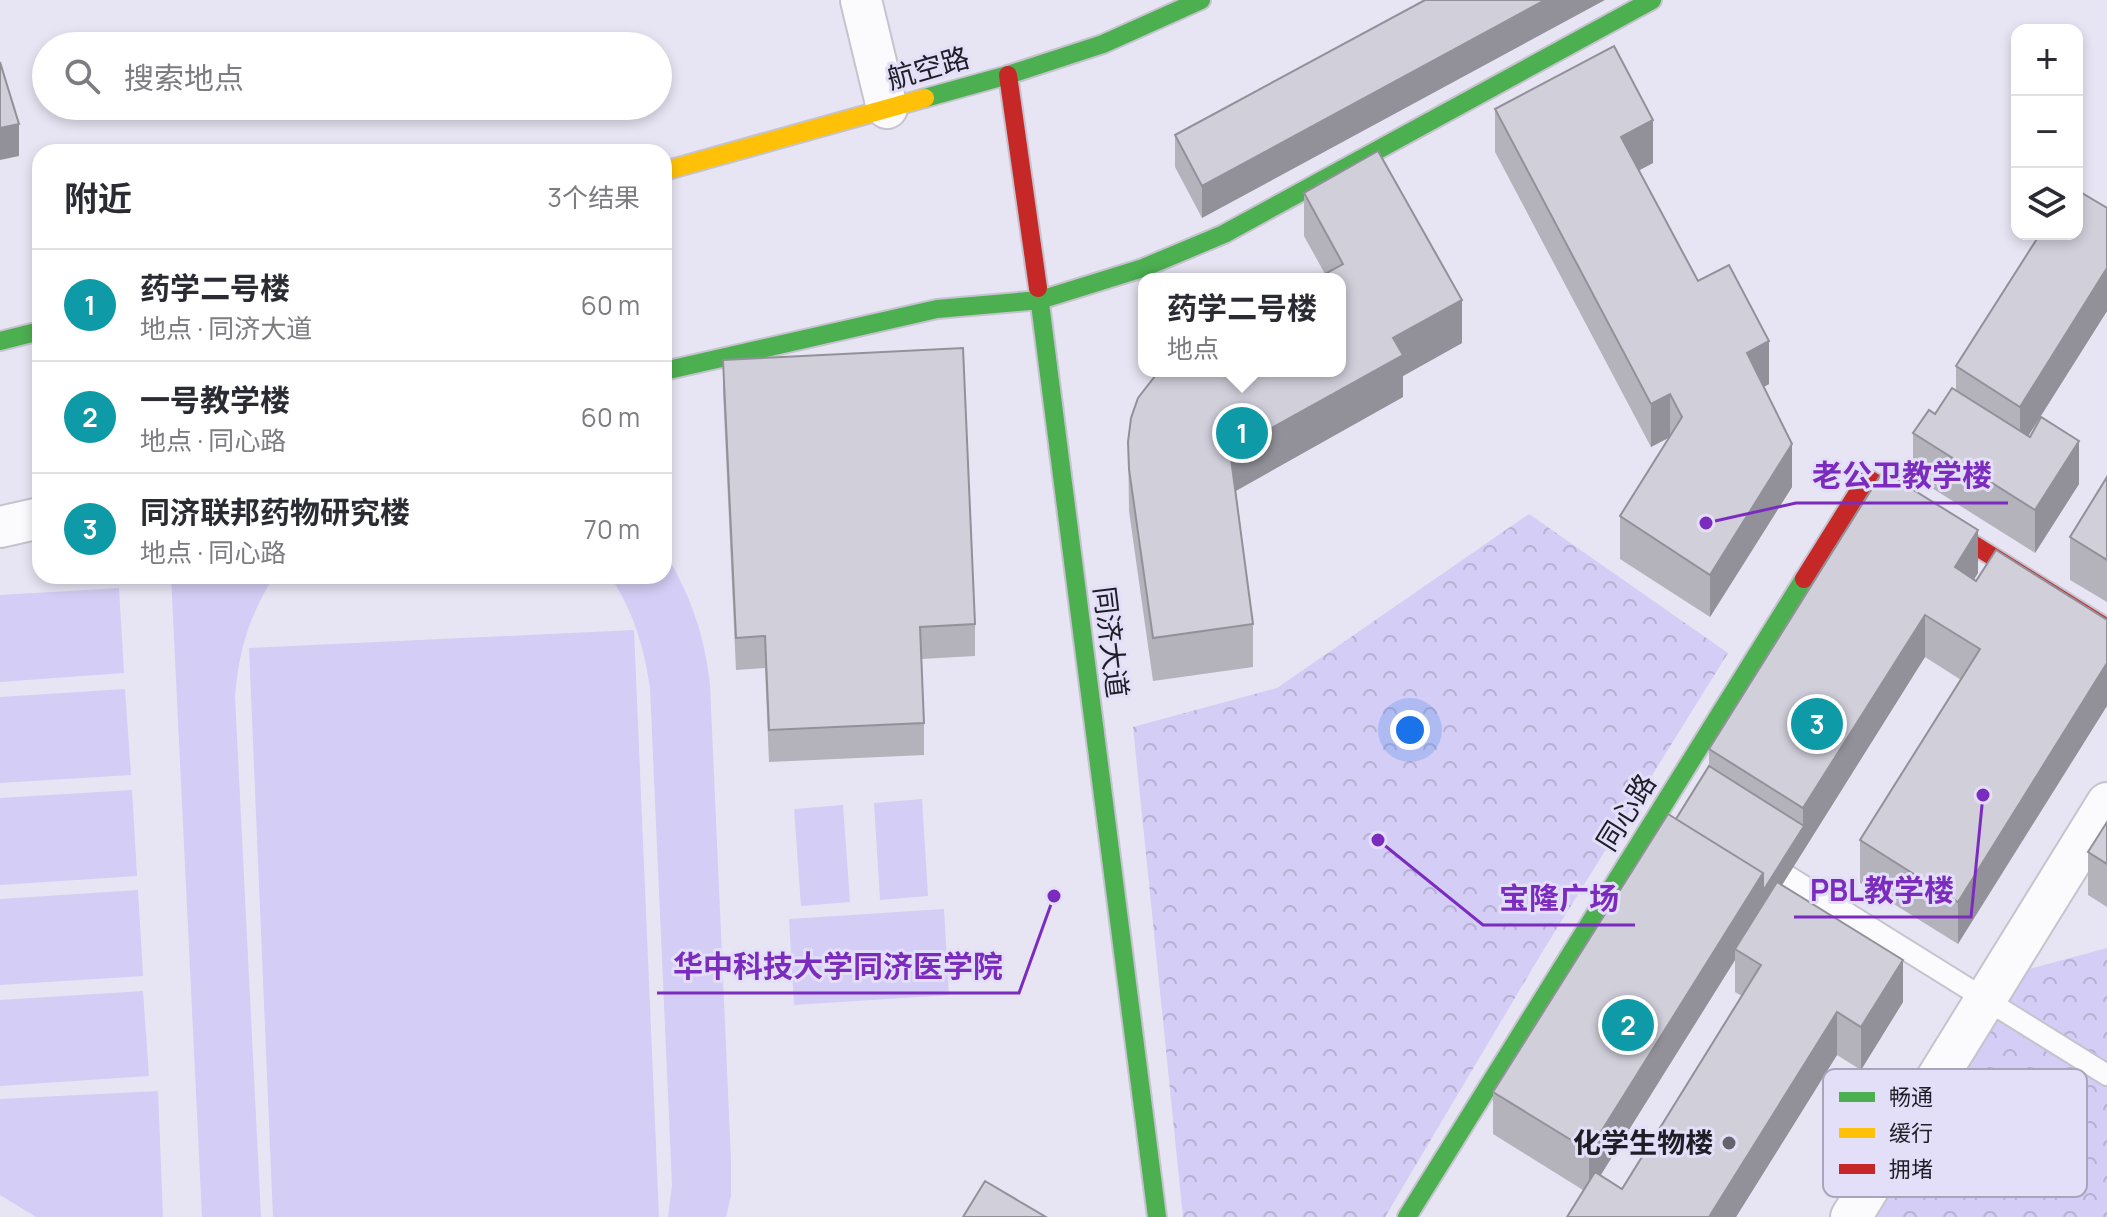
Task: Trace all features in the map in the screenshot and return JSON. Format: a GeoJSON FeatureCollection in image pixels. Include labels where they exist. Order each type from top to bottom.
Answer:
{"type":"FeatureCollection","features":[{"type":"Feature","properties":{"kind":"street"},"geometry":{"type":"LineString","coordinates":[[861,0],[887,108]]}},
{"type":"Feature","properties":{"kind":"street","name":"航空路"},"geometry":{"type":"LineString","coordinates":[[672,169],[1008,75],[1103,44],[1201,0]]}},
{"type":"Feature","properties":{"kind":"street"},"geometry":{"type":"LineString","coordinates":[[672,369],[937,309],[1040,300],[1143,268],[1224,234],[1652,0]]}},
{"type":"Feature","properties":{"kind":"street","name":"同济大道"},"geometry":{"type":"LineString","coordinates":[[1008,75],[1040,300],[1157,1217]]}},
{"type":"Feature","properties":{"kind":"street"},"geometry":{"type":"LineString","coordinates":[[0,341],[32,333]]}},
{"type":"Feature","properties":{"kind":"street","name":"同心路"},"geometry":{"type":"LineString","coordinates":[[1417,1214],[1673,805],[1867,478],[2107,628]]}},
{"type":"Feature","properties":{"kind":"street"},"geometry":{"type":"LineString","coordinates":[[0,527],[32,520]]}},
{"type":"Feature","properties":{"kind":"street"},"geometry":{"type":"LineString","coordinates":[[1943,1069],[2107,803]]}},
{"type":"Feature","properties":{"kind":"street"},"geometry":{"type":"LineString","coordinates":[[1851,1217],[1863,1197]]}},
{"type":"Feature","properties":{"kind":"lane"},"geometry":{"type":"LineString","coordinates":[[1746,850],[2107,1075]]}},
{"type":"Feature","properties":{"kind":"green space"},"geometry":{"type":"Polygon","coordinates":[[[1529,514],[1728,653],[1541,954],[1385,1217],[1183,1217],[1133,727],[1277,688],[1529,514]]]}},
{"type":"Feature","properties":{"kind":"green space"},"geometry":{"type":"Polygon","coordinates":[[[672,566],[695,615],[710,685],[731,1159],[731,1196],[726,1217],[668,1217],[672,1185],[650,688],[636,629],[615,584],[672,584],[672,566]]]}},
{"type":"Feature","properties":{"kind":"green space"},"geometry":{"type":"Polygon","coordinates":[[[171,584],[270,584],[247,634],[235,697],[261,1217],[202,1217],[171,584]]]}},
{"type":"Feature","properties":{"kind":"green space"},"geometry":{"type":"Polygon","coordinates":[[[119,588],[124,673],[0,682],[0,595],[119,588]]]}},
{"type":"Feature","properties":{"kind":"green space"},"geometry":{"type":"Polygon","coordinates":[[[634,630],[659,1217],[273,1217],[249,648],[634,630]]]}},
{"type":"Feature","properties":{"kind":"green space"},"geometry":{"type":"Polygon","coordinates":[[[125,689],[131,775],[0,783],[0,697],[125,689]]]}},
{"type":"Feature","properties":{"kind":"green space"},"geometry":{"type":"Polygon","coordinates":[[[132,790],[137,876],[0,885],[0,798],[132,790]]]}},
{"type":"Feature","properties":{"kind":"green space"},"geometry":{"type":"Polygon","coordinates":[[[922,799],[928,896],[880,900],[874,803],[922,799]]]}},
{"type":"Feature","properties":{"kind":"green space"},"geometry":{"type":"Polygon","coordinates":[[[843,805],[850,902],[801,906],[794,809],[843,805]]]}},
{"type":"Feature","properties":{"kind":"green space"},"geometry":{"type":"Polygon","coordinates":[[[138,890],[143,976],[0,985],[0,899],[138,890]]]}},
{"type":"Feature","properties":{"kind":"green space"},"geometry":{"type":"Polygon","coordinates":[[[944,909],[949,995],[794,1005],[789,919],[944,909]]]}},
{"type":"Feature","properties":{"kind":"green space"},"geometry":{"type":"Polygon","coordinates":[[[2107,948],[2107,1217],[1870,1217],[1882,1197],[2087,1197],[2087,1069],[1961,1069],[2022,971],[2107,948]]]}},
{"type":"Feature","properties":{"kind":"green space"},"geometry":{"type":"Polygon","coordinates":[[[143,991],[149,1076],[0,1086],[0,1000],[143,991]]]}},
{"type":"Feature","properties":{"kind":"green space"},"geometry":{"type":"Polygon","coordinates":[[[158,1091],[163,1217],[36,1217],[0,1195],[0,1099],[158,1091]]]}},
{"type":"Feature","properties":{"kind":"building"},"geometry":{"type":"Polygon","coordinates":[[[1425,0],[1545,0],[1202,186],[1175,135],[1425,0]]]}},
{"type":"Feature","properties":{"kind":"building"},"geometry":{"type":"Polygon","coordinates":[[[1614,46],[1653,120],[1621,137],[1698,281],[1729,265],[1769,341],[1747,353],[1792,444],[1710,575],[1620,516],[1682,417],[1670,394],[1651,404],[1495,109],[1614,46]]]}},
{"type":"Feature","properties":{"kind":"building"},"geometry":{"type":"Polygon","coordinates":[[[0,62],[19,124],[0,128],[0,62]]]}},
{"type":"Feature","properties":{"kind":"building"},"geometry":{"type":"Polygon","coordinates":[[[1378,151],[1462,300],[1393,338],[1403,355],[1230,451],[1253,624],[1153,638],[1129,469],[1131,418],[1138,398],[1154,377],[1346,377],[1346,273],[1327,273],[1343,264],[1304,193],[1378,151]]]}},
{"type":"Feature","properties":{"kind":"building"},"geometry":{"type":"Polygon","coordinates":[[[2083,194],[2107,208],[2107,268],[2020,407],[1956,366],[2036,240],[2083,240],[2083,194]]]}},
{"type":"Feature","properties":{"kind":"building"},"geometry":{"type":"Polygon","coordinates":[[[963,348],[975,624],[920,627],[924,723],[769,730],[765,636],[736,638],[723,360],[963,348]]]}},
{"type":"Feature","properties":{"kind":"building"},"geometry":{"type":"Polygon","coordinates":[[[1952,388],[2030,437],[2041,417],[2079,441],[2035,510],[1913,433],[1929,410],[1935,414],[1952,388]]]}},
{"type":"Feature","properties":{"kind":"building"},"geometry":{"type":"Polygon","coordinates":[[[1883,471],[1978,530],[1955,567],[1976,581],[1996,550],[2107,620],[2107,663],[1958,902],[1860,840],[1980,649],[1925,615],[1803,808],[1709,749],[1883,471]]]}},
{"type":"Feature","properties":{"kind":"building"},"geometry":{"type":"Polygon","coordinates":[[[2107,477],[2107,560],[2070,537],[2107,477]]]}},
{"type":"Feature","properties":{"kind":"building"},"geometry":{"type":"Polygon","coordinates":[[[1709,766],[1804,826],[1763,891],[1763,873],[1676,819],[1709,766]]]}},
{"type":"Feature","properties":{"kind":"building"},"geometry":{"type":"Polygon","coordinates":[[[1668,814],[1763,873],[1589,1151],[1493,1092],[1668,814]]]}},
{"type":"Feature","properties":{"kind":"building"},"geometry":{"type":"Polygon","coordinates":[[[2107,822],[2107,864],[2088,852],[2107,822]]]}},
{"type":"Feature","properties":{"kind":"building","name":"化学生物楼"},"geometry":{"type":"Polygon","coordinates":[[[1777,882],[1903,960],[1861,1027],[1837,1012],[1709,1217],[1567,1217],[1595,1172],[1622,1189],[1761,965],[1735,949],[1777,882]]]}},
{"type":"Feature","properties":{"kind":"building"},"geometry":{"type":"Polygon","coordinates":[[[985,1181],[1046,1217],[963,1217],[985,1181]]]}},
{"type":"Feature","properties":{"kind":"traffic: fast"},"geometry":{"type":"LineString","coordinates":[[925,98],[1103,44],[1201,0]]}},
{"type":"Feature","properties":{"kind":"traffic: fast"},"geometry":{"type":"LineString","coordinates":[[672,369],[937,309],[1040,300],[1143,268],[1224,234],[1652,0]]}},
{"type":"Feature","properties":{"kind":"traffic: fast"},"geometry":{"type":"LineString","coordinates":[[1038,288],[1157,1217]]}},
{"type":"Feature","properties":{"kind":"traffic: fast"},"geometry":{"type":"LineString","coordinates":[[0,341],[32,333]]}},
{"type":"Feature","properties":{"kind":"traffic: fast"},"geometry":{"type":"LineString","coordinates":[[1407,1217],[1804,579]]}},
{"type":"Feature","properties":{"kind":"traffic: slow"},"geometry":{"type":"LineString","coordinates":[[672,169],[925,98]]}},
{"type":"Feature","properties":{"kind":"traffic: jam"},"geometry":{"type":"LineString","coordinates":[[1008,75],[1038,288]]}},
{"type":"Feature","properties":{"kind":"traffic: jam"},"geometry":{"type":"LineString","coordinates":[[1804,579],[1867,478],[2107,628]]}},
{"type":"Feature","properties":{"kind":"place","name":"药学二号楼"},"geometry":{"type":"Point","coordinates":[1242,433]}},
{"type":"Feature","properties":{"kind":"place","name":"老公卫教学楼"},"geometry":{"type":"Point","coordinates":[1706,523]}},
{"type":"Feature","properties":{"kind":"place","name":"同济联邦药物研究楼"},"geometry":{"type":"Point","coordinates":[1817,724]}},
{"type":"Feature","properties":{"kind":"place","name":"PBL教学楼"},"geometry":{"type":"Point","coordinates":[1983,795]}},
{"type":"Feature","properties":{"kind":"place","name":"宝隆广场"},"geometry":{"type":"Point","coordinates":[1378,840]}},
{"type":"Feature","properties":{"kind":"place","name":"华中科技大学同济医学院"},"geometry":{"type":"Point","coordinates":[1054,896]}},
{"type":"Feature","properties":{"kind":"place","name":"一号教学楼"},"geometry":{"type":"Point","coordinates":[1628,1025]}},
{"type":"Feature","properties":{"kind":"place","name":"化学生物楼"},"geometry":{"type":"Point","coordinates":[1729,1143]}}]}
